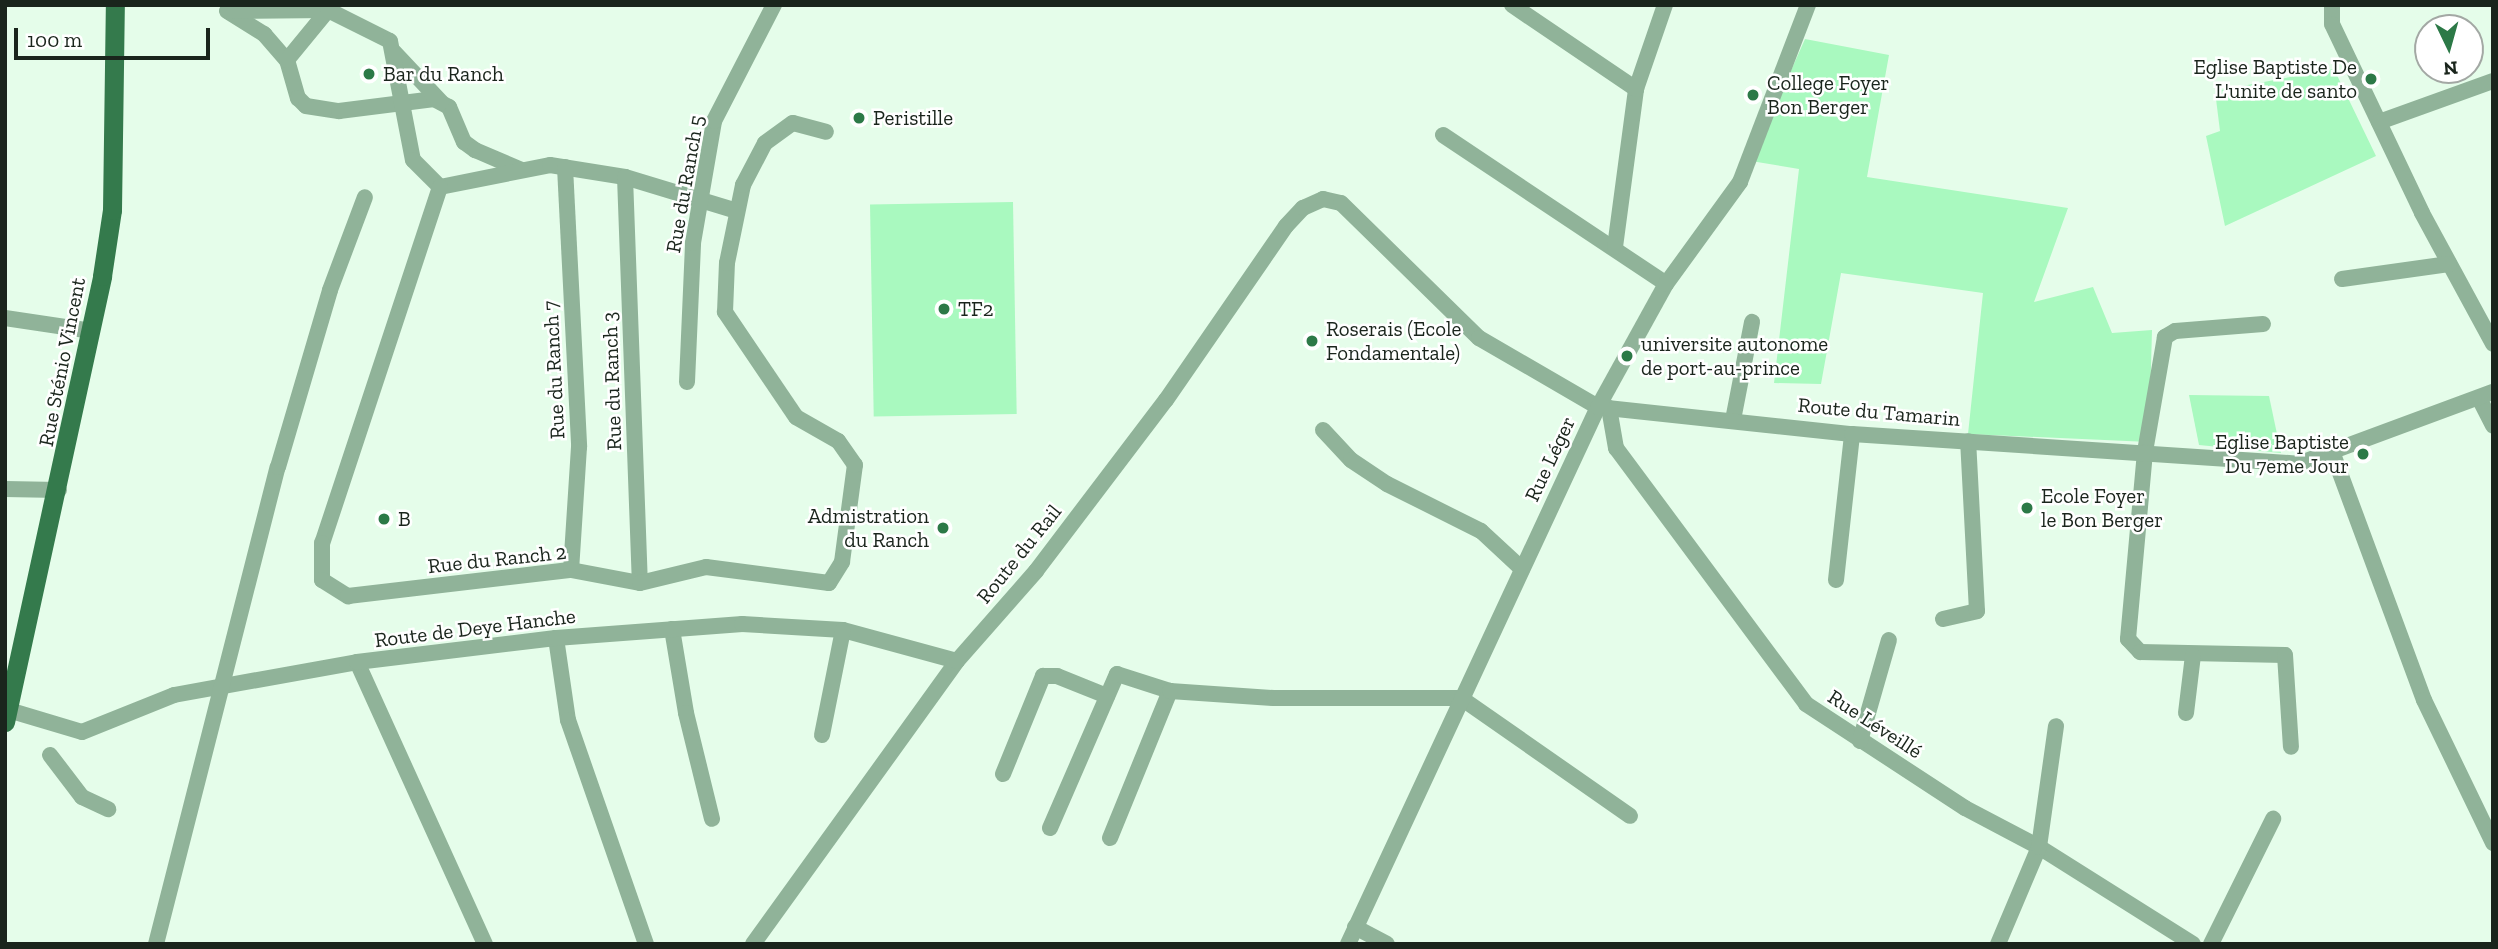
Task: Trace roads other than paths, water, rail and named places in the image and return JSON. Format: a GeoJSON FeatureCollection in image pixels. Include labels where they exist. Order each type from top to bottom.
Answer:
{"type":"FeatureCollection","features":[{"type":"Feature","properties":{"kind":"main road","name":"Rue Sténio Vincent"},"geometry":{"type":"LineString","coordinates":[[6,713],[59,490],[92,331],[112,210],[115,5]]}},
{"type":"Feature","properties":{"kind":"street","name":"Rue du Ranch 5"},"geometry":{"type":"LineString","coordinates":[[687,382],[693,243],[714,121],[774,5]]}},
{"type":"Feature","properties":{"kind":"street"},"geometry":{"type":"LineString","coordinates":[[1512,5],[1636,89]]}},
{"type":"Feature","properties":{"kind":"street"},"geometry":{"type":"LineString","coordinates":[[1615,247],[1636,89],[1665,5]]}},
{"type":"Feature","properties":{"kind":"street","name":"Rue Léger"},"geometry":{"type":"LineString","coordinates":[[1348,944],[1522,569],[1666,284],[1740,182],[1808,5]]}},
{"type":"Feature","properties":{"kind":"street"},"geometry":{"type":"LineString","coordinates":[[2332,5],[2332,24],[2449,264],[2493,344]]}},
{"type":"Feature","properties":{"kind":"street"},"geometry":{"type":"LineString","coordinates":[[226,8],[328,8],[390,41],[413,160],[440,187],[550,164],[625,177],[737,211],[743,186],[765,143],[793,123],[826,132]]}},
{"type":"Feature","properties":{"kind":"street"},"geometry":{"type":"LineString","coordinates":[[226,8],[264,34],[287,60],[298,98],[306,106],[339,111],[401,103],[441,102]]}},
{"type":"Feature","properties":{"kind":"street"},"geometry":{"type":"LineString","coordinates":[[287,60],[328,8]]}},
{"type":"Feature","properties":{"kind":"street"},"geometry":{"type":"LineString","coordinates":[[394,52],[441,102],[449,107],[464,142],[485,158],[522,170]]}},
{"type":"Feature","properties":{"kind":"street"},"geometry":{"type":"LineString","coordinates":[[2379,122],[2493,81]]}},
{"type":"Feature","properties":{"kind":"street"},"geometry":{"type":"LineString","coordinates":[[1443,135],[1615,247],[1666,284]]}},
{"type":"Feature","properties":{"kind":"street","name":"Rue du Ranch 7"},"geometry":{"type":"LineString","coordinates":[[565,167],[579,447],[571,570]]}},
{"type":"Feature","properties":{"kind":"street","name":"Rue du Ranch 3"},"geometry":{"type":"LineString","coordinates":[[625,177],[640,583]]}},
{"type":"Feature","properties":{"kind":"street","name":"Rue du Ranch 2"},"geometry":{"type":"LineString","coordinates":[[440,187],[322,544],[322,580],[348,596],[571,570],[640,583],[706,567],[829,583],[842,562],[855,465],[838,441],[796,417],[725,312],[727,263],[737,211]]}},
{"type":"Feature","properties":{"kind":"street"},"geometry":{"type":"LineString","coordinates":[[156,944],[222,685],[330,290],[365,197]]}},
{"type":"Feature","properties":{"kind":"street","name":"Route du Tamarin"},"geometry":{"type":"LineString","coordinates":[[1323,199],[1341,203],[1479,338],[1603,407],[1852,434],[2298,464],[2333,454],[2486,395]]}},
{"type":"Feature","properties":{"kind":"street","name":"Route du Rail"},"geometry":{"type":"LineString","coordinates":[[753,944],[957,661],[1045,560],[1166,400],[1286,226],[1303,208],[1323,199]]}},
{"type":"Feature","properties":{"kind":"street"},"geometry":{"type":"LineString","coordinates":[[2342,279],[2449,264]]}},
{"type":"Feature","properties":{"kind":"street"},"geometry":{"type":"LineString","coordinates":[[5,318],[92,331]]}},
{"type":"Feature","properties":{"kind":"street"},"geometry":{"type":"LineString","coordinates":[[1733,420],[1752,322]]}},
{"type":"Feature","properties":{"kind":"street"},"geometry":{"type":"LineString","coordinates":[[2263,324],[2175,331],[2165,337],[2146,452],[2129,639],[2140,652],[2193,655],[2277,651],[2285,655],[2291,747]]}},
{"type":"Feature","properties":{"kind":"street"},"geometry":{"type":"LineString","coordinates":[[2486,395],[2493,426]]}},
{"type":"Feature","properties":{"kind":"street","name":"Rue Léveillé"},"geometry":{"type":"LineString","coordinates":[[1603,407],[1616,448],[1806,704],[1965,808],[2039,846],[2193,944]]}},
{"type":"Feature","properties":{"kind":"street"},"geometry":{"type":"LineString","coordinates":[[1323,430],[1369,472],[1481,531],[1522,569]]}},
{"type":"Feature","properties":{"kind":"street"},"geometry":{"type":"LineString","coordinates":[[1836,580],[1852,434]]}},
{"type":"Feature","properties":{"kind":"street"},"geometry":{"type":"LineString","coordinates":[[1943,619],[1977,611],[1968,441]]}},
{"type":"Feature","properties":{"kind":"street"},"geometry":{"type":"LineString","coordinates":[[2333,454],[2424,700],[2493,843]]}},
{"type":"Feature","properties":{"kind":"street"},"geometry":{"type":"LineString","coordinates":[[5,489],[59,490]]}},
{"type":"Feature","properties":{"kind":"street","name":"Route de Deye Hanche"},"geometry":{"type":"LineString","coordinates":[[6,713],[82,733],[174,695],[357,662],[556,638],[742,624],[843,629],[957,661]]}},
{"type":"Feature","properties":{"kind":"street"},"geometry":{"type":"LineString","coordinates":[[673,629],[686,713],[712,819]]}},
{"type":"Feature","properties":{"kind":"street"},"geometry":{"type":"LineString","coordinates":[[822,735],[843,629]]}},
{"type":"Feature","properties":{"kind":"street"},"geometry":{"type":"LineString","coordinates":[[556,638],[568,720],[646,944]]}},
{"type":"Feature","properties":{"kind":"street"},"geometry":{"type":"LineString","coordinates":[[1860,741],[1889,640]]}},
{"type":"Feature","properties":{"kind":"street"},"geometry":{"type":"LineString","coordinates":[[2186,713],[2193,655]]}},
{"type":"Feature","properties":{"kind":"street"},"geometry":{"type":"LineString","coordinates":[[357,662],[485,944]]}},
{"type":"Feature","properties":{"kind":"street"},"geometry":{"type":"LineString","coordinates":[[1050,828],[1118,674],[1170,691],[1274,698],[1461,698],[1630,816]]}},
{"type":"Feature","properties":{"kind":"street"},"geometry":{"type":"LineString","coordinates":[[1003,774],[1043,676],[1057,676],[1107,696]]}},
{"type":"Feature","properties":{"kind":"street"},"geometry":{"type":"LineString","coordinates":[[1110,838],[1170,691]]}},
{"type":"Feature","properties":{"kind":"street"},"geometry":{"type":"LineString","coordinates":[[1998,944],[2039,846],[2056,726]]}},
{"type":"Feature","properties":{"kind":"street"},"geometry":{"type":"LineString","coordinates":[[50,755],[82,797],[108,809]]}},
{"type":"Feature","properties":{"kind":"street"},"geometry":{"type":"LineString","coordinates":[[2211,944],[2273,819]]}},
{"type":"Feature","properties":{"kind":"street"},"geometry":{"type":"LineString","coordinates":[[1355,927],[1387,944]]}},
{"type":"Feature","properties":{"kind":"place","name":"Bar du Ranch"},"geometry":{"type":"Point","coordinates":[369,74]}},
{"type":"Feature","properties":{"kind":"place","name":"Eglise Baptiste De L'unite de santo"},"geometry":{"type":"Point","coordinates":[2371,79]}},
{"type":"Feature","properties":{"kind":"place","name":"College Foyer Bon Berger"},"geometry":{"type":"Point","coordinates":[1753,95]}},
{"type":"Feature","properties":{"kind":"place","name":"Peristille"},"geometry":{"type":"Point","coordinates":[859,118]}},
{"type":"Feature","properties":{"kind":"place","name":"TF2"},"geometry":{"type":"Point","coordinates":[944,309]}},
{"type":"Feature","properties":{"kind":"place","name":"Roserais (Ecole Fondamentale)"},"geometry":{"type":"Point","coordinates":[1312,341]}},
{"type":"Feature","properties":{"kind":"place","name":"universite autonome de port-au-prince"},"geometry":{"type":"Point","coordinates":[1627,356]}},
{"type":"Feature","properties":{"kind":"place","name":"Eglise Baptiste Du 7eme Jour"},"geometry":{"type":"Point","coordinates":[2363,454]}},
{"type":"Feature","properties":{"kind":"place","name":"Ecole Foyer le Bon Berger"},"geometry":{"type":"Point","coordinates":[2027,508]}},
{"type":"Feature","properties":{"kind":"place","name":"B"},"geometry":{"type":"Point","coordinates":[384,519]}},
{"type":"Feature","properties":{"kind":"place","name":"Admistration du Ranch"},"geometry":{"type":"Point","coordinates":[943,528]}}]}
